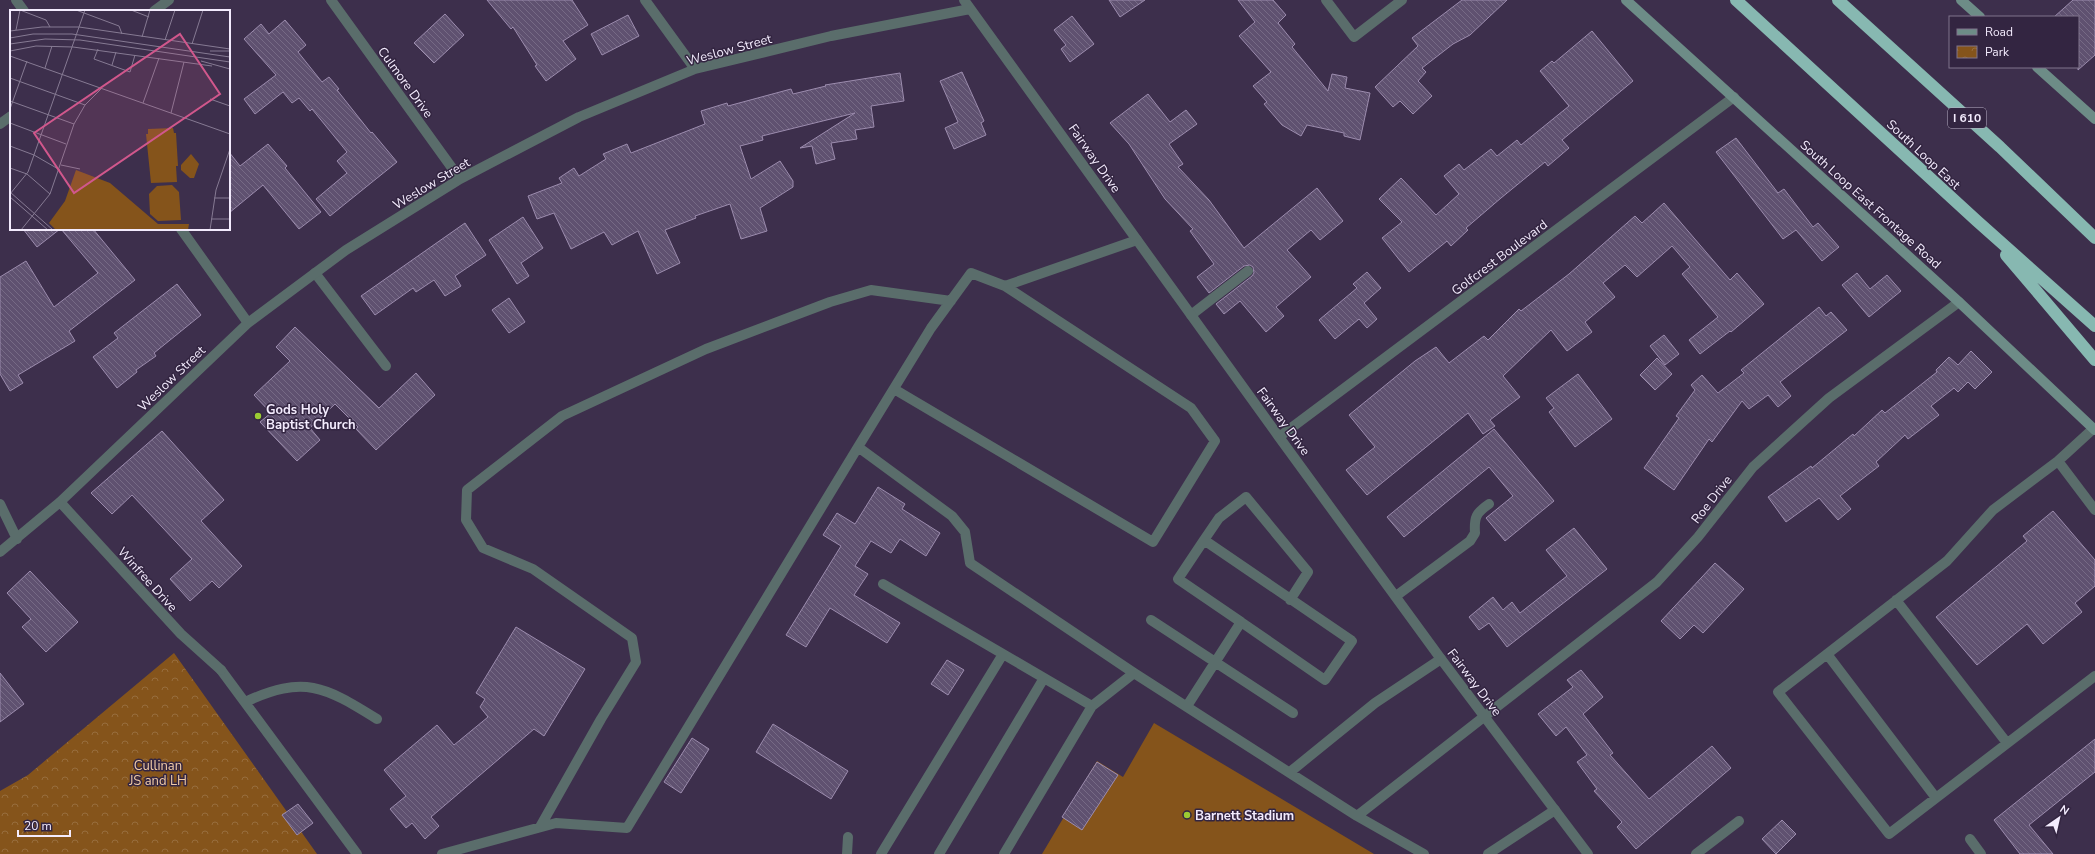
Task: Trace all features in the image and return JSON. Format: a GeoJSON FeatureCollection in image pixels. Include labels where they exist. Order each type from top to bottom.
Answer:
{"type":"FeatureCollection","features":[{"type":"Feature","properties":{"kind":"highway","name":"South Loop East"},"geometry":{"type":"LineString","coordinates":[[1736,0],[1977,221],[2095,326]]}},
{"type":"Feature","properties":{"kind":"highway","name":"I 610"},"geometry":{"type":"LineString","coordinates":[[1838,0],[2000,147],[2095,238]]}},
{"type":"Feature","properties":{"kind":"highway"},"geometry":{"type":"LineString","coordinates":[[1977,221],[2095,360]]}},
{"type":"Feature","properties":{"kind":"main road","name":"South Loop East Frontage Road"},"geometry":{"type":"LineString","coordinates":[[1626,0],[1959,302],[2094,430]]}},
{"type":"Feature","properties":{"kind":"main road"},"geometry":{"type":"LineString","coordinates":[[1961,0],[1979,16]]}},
{"type":"Feature","properties":{"kind":"main road"},"geometry":{"type":"LineString","coordinates":[[2037,68],[2095,119]]}},
{"type":"Feature","properties":{"kind":"street"},"geometry":{"type":"LineString","coordinates":[[16,0],[23,10]]}},
{"type":"Feature","properties":{"kind":"street"},"geometry":{"type":"LineString","coordinates":[[155,10],[169,0]]}},
{"type":"Feature","properties":{"kind":"street","name":"Culmore Drive"},"geometry":{"type":"LineString","coordinates":[[331,0],[460,179]]}},
{"type":"Feature","properties":{"kind":"street"},"geometry":{"type":"LineString","coordinates":[[645,0],[695,69]]}},
{"type":"Feature","properties":{"kind":"street","name":"Fairway Drive"},"geometry":{"type":"LineString","coordinates":[[964,0],[1279,438],[1441,659],[1588,854]]}},
{"type":"Feature","properties":{"kind":"street"},"geometry":{"type":"LineString","coordinates":[[1326,0],[1354,37],[1402,0]]}},
{"type":"Feature","properties":{"kind":"street","name":"Weslow Street"},"geometry":{"type":"LineString","coordinates":[[0,552],[60,502],[248,323],[346,250],[460,179],[579,117],[695,69],[831,36],[970,9]]}},
{"type":"Feature","properties":{"kind":"street","name":"Golfcrest Boulevard"},"geometry":{"type":"LineString","coordinates":[[1279,438],[1734,97]]}},
{"type":"Feature","properties":{"kind":"street"},"geometry":{"type":"LineString","coordinates":[[0,124],[10,117]]}},
{"type":"Feature","properties":{"kind":"street"},"geometry":{"type":"LineString","coordinates":[[182,230],[248,323]]}},
{"type":"Feature","properties":{"kind":"street"},"geometry":{"type":"LineString","coordinates":[[1005,286],[1137,240]]}},
{"type":"Feature","properties":{"kind":"street"},"geometry":{"type":"LineString","coordinates":[[1191,315],[1248,271]]}},
{"type":"Feature","properties":{"kind":"street"},"geometry":{"type":"LineString","coordinates":[[315,273],[386,366]]}},
{"type":"Feature","properties":{"kind":"street"},"geometry":{"type":"LineString","coordinates":[[442,854],[556,823],[627,828],[931,328],[971,273],[1005,286],[1191,408],[1214,441],[1153,542],[894,389]]}},
{"type":"Feature","properties":{"kind":"street"},"geometry":{"type":"LineString","coordinates":[[540,827],[601,719],[636,662],[632,638],[533,569],[483,548],[466,520],[467,490],[562,416],[706,349],[830,302],[872,290],[951,301]]}},
{"type":"Feature","properties":{"kind":"street","name":"Roe Drive"},"geometry":{"type":"LineString","coordinates":[[1357,816],[1658,582],[1698,536],[1753,467],[1829,398],[1959,302]]}},
{"type":"Feature","properties":{"kind":"street"},"geometry":{"type":"LineString","coordinates":[[2094,430],[2058,461],[1992,510],[1947,561],[1778,692],[1889,834],[2095,676]]}},
{"type":"Feature","properties":{"kind":"street"},"geometry":{"type":"LineString","coordinates":[[858,447],[952,516],[965,532],[970,563],[1134,673],[1357,816],[1424,854]]}},
{"type":"Feature","properties":{"kind":"street"},"geometry":{"type":"LineString","coordinates":[[2058,461],[2095,510]]}},
{"type":"Feature","properties":{"kind":"street"},"geometry":{"type":"LineString","coordinates":[[1204,540],[1290,600],[1352,641],[1325,680],[1178,580],[1204,540],[1219,518],[1246,497],[1308,572],[1290,600]]}},
{"type":"Feature","properties":{"kind":"street","name":"Winfree Drive"},"geometry":{"type":"LineString","coordinates":[[60,502],[181,634],[221,670],[357,854]]}},
{"type":"Feature","properties":{"kind":"street"},"geometry":{"type":"LineString","coordinates":[[0,504],[17,539]]}},
{"type":"Feature","properties":{"kind":"street"},"geometry":{"type":"LineString","coordinates":[[1396,596],[1470,541],[1475,533],[1474,520],[1477,512],[1489,504]]}},
{"type":"Feature","properties":{"kind":"street"},"geometry":{"type":"LineString","coordinates":[[883,584],[1092,706]]}},
{"type":"Feature","properties":{"kind":"street"},"geometry":{"type":"LineString","coordinates":[[1896,600],[2007,743]]}},
{"type":"Feature","properties":{"kind":"street"},"geometry":{"type":"LineString","coordinates":[[1151,620],[1216,661],[1293,713]]}},
{"type":"Feature","properties":{"kind":"street"},"geometry":{"type":"LineString","coordinates":[[1187,706],[1241,622]]}},
{"type":"Feature","properties":{"kind":"street"},"geometry":{"type":"LineString","coordinates":[[881,854],[1003,654]]}},
{"type":"Feature","properties":{"kind":"street"},"geometry":{"type":"LineString","coordinates":[[1827,654],[1936,798]]}},
{"type":"Feature","properties":{"kind":"street"},"geometry":{"type":"LineString","coordinates":[[1290,772],[1375,703],[1441,659]]}},
{"type":"Feature","properties":{"kind":"street"},"geometry":{"type":"LineString","coordinates":[[1004,854],[1092,706],[1134,673]]}},
{"type":"Feature","properties":{"kind":"street"},"geometry":{"type":"LineString","coordinates":[[939,854],[1044,678]]}},
{"type":"Feature","properties":{"kind":"street"},"geometry":{"type":"LineString","coordinates":[[244,702],[271,691],[289,687],[307,686],[340,696],[376,719]]}},
{"type":"Feature","properties":{"kind":"street"},"geometry":{"type":"LineString","coordinates":[[1488,854],[1555,810]]}},
{"type":"Feature","properties":{"kind":"street"},"geometry":{"type":"LineString","coordinates":[[1696,854],[1739,821]]}},
{"type":"Feature","properties":{"kind":"street"},"geometry":{"type":"LineString","coordinates":[[847,854],[848,837]]}},
{"type":"Feature","properties":{"kind":"street"},"geometry":{"type":"LineString","coordinates":[[1970,840],[1981,854]]}},
{"type":"Feature","properties":{"kind":"green space","name":"Cullinan JS and LH"},"geometry":{"type":"Polygon","coordinates":[[[174,653],[317,854],[0,854],[0,791],[28,775],[174,653]]]}},
{"type":"Feature","properties":{"kind":"green space","name":"Barnett Stadium"},"geometry":{"type":"Polygon","coordinates":[[[1154,723],[1374,854],[1042,854],[1097,761],[1123,777],[1154,723]]]}},
{"type":"Feature","properties":{"kind":"building"},"geometry":{"type":"Polygon","coordinates":[[[487,0],[572,0],[588,25],[563,41],[576,59],[546,81],[535,66],[537,65],[513,27],[511,29],[487,0]]]}},
{"type":"Feature","properties":{"kind":"building"},"geometry":{"type":"Polygon","coordinates":[[[1109,0],[1145,0],[1120,17],[1109,0]]]}},
{"type":"Feature","properties":{"kind":"building"},"geometry":{"type":"Polygon","coordinates":[[[1238,0],[1273,0],[1286,15],[1278,23],[1295,44],[1292,47],[1328,91],[1332,74],[1347,77],[1345,88],[1370,93],[1360,140],[1344,136],[1344,133],[1307,125],[1301,136],[1282,125],[1264,104],[1267,102],[1253,86],[1271,72],[1239,36],[1255,22],[1238,0]]]}},
{"type":"Feature","properties":{"kind":"building"},"geometry":{"type":"Polygon","coordinates":[[[1462,0],[1507,0],[1470,35],[1453,44],[1422,68],[1426,72],[1418,81],[1432,96],[1413,114],[1400,101],[1393,107],[1375,87],[1418,46],[1412,38],[1462,0]]]}},
{"type":"Feature","properties":{"kind":"building"},"geometry":{"type":"Polygon","coordinates":[[[2073,0],[2095,0],[2095,55],[2078,70],[2079,16],[2055,16],[2073,0]]]}},
{"type":"Feature","properties":{"kind":"building"},"geometry":{"type":"Polygon","coordinates":[[[445,14],[464,35],[434,63],[414,43],[445,14]]]}},
{"type":"Feature","properties":{"kind":"building"},"geometry":{"type":"Polygon","coordinates":[[[628,15],[639,36],[602,55],[591,34],[628,15]]]}},
{"type":"Feature","properties":{"kind":"building"},"geometry":{"type":"Polygon","coordinates":[[[1072,16],[1094,44],[1070,62],[1061,49],[1066,45],[1054,30],[1072,16]]]}},
{"type":"Feature","properties":{"kind":"building"},"geometry":{"type":"Polygon","coordinates":[[[285,20],[306,45],[298,52],[322,82],[329,77],[339,89],[337,90],[371,133],[372,132],[397,162],[330,216],[316,199],[347,173],[337,161],[347,152],[312,109],[310,111],[299,98],[292,103],[283,92],[255,114],[244,99],[276,75],[244,39],[261,24],[269,34],[285,20]]]}},
{"type":"Feature","properties":{"kind":"building"},"geometry":{"type":"Polygon","coordinates":[[[1592,31],[1633,81],[1562,140],[1569,148],[1548,166],[1545,162],[1466,228],[1468,230],[1451,246],[1447,241],[1409,272],[1382,238],[1402,222],[1379,199],[1401,178],[1436,215],[1459,194],[1444,176],[1459,164],[1464,170],[1491,149],[1497,156],[1517,140],[1521,145],[1569,106],[1540,71],[1552,61],[1554,63],[1592,31]]]}},
{"type":"Feature","properties":{"kind":"building"},"geometry":{"type":"Polygon","coordinates":[[[962,72],[984,121],[981,123],[986,135],[954,149],[945,128],[958,122],[940,81],[962,72]]]}},
{"type":"Feature","properties":{"kind":"building"},"geometry":{"type":"Polygon","coordinates":[[[900,73],[904,101],[871,106],[874,127],[855,130],[857,139],[831,143],[835,159],[816,164],[812,146],[800,148],[855,113],[762,136],[763,140],[740,146],[751,179],[780,161],[793,181],[793,187],[760,208],[767,231],[741,239],[730,204],[695,216],[696,218],[665,230],[680,263],[657,274],[638,231],[612,245],[604,232],[571,249],[554,213],[537,219],[528,196],[562,183],[559,178],[574,168],[579,176],[606,159],[603,154],[627,144],[631,153],[705,124],[701,111],[727,103],[728,106],[791,89],[793,94],[826,86],[825,85],[900,73]]]}},
{"type":"Feature","properties":{"kind":"building"},"geometry":{"type":"Polygon","coordinates":[[[1148,94],[1170,122],[1186,110],[1197,124],[1169,144],[1183,164],[1178,167],[1209,200],[1244,248],[1317,188],[1343,221],[1320,240],[1311,230],[1287,250],[1311,277],[1276,307],[1284,316],[1266,332],[1240,301],[1224,314],[1216,304],[1252,276],[1254,273],[1253,267],[1250,265],[1244,266],[1209,293],[1197,277],[1214,264],[1190,231],[1193,229],[1165,199],[1129,144],[1110,123],[1148,94]]]}},
{"type":"Feature","properties":{"kind":"building"},"geometry":{"type":"Polygon","coordinates":[[[1736,138],[1778,193],[1784,189],[1813,227],[1818,223],[1839,247],[1822,261],[1796,230],[1783,239],[1716,152],[1736,138]]]}},
{"type":"Feature","properties":{"kind":"building"},"geometry":{"type":"Polygon","coordinates":[[[268,144],[287,166],[285,168],[321,212],[299,229],[263,185],[230,212],[230,153],[240,166],[268,144]]]}},
{"type":"Feature","properties":{"kind":"building"},"geometry":{"type":"Polygon","coordinates":[[[1664,203],[1730,280],[1737,273],[1764,304],[1731,332],[1730,331],[1700,354],[1689,340],[1718,317],[1682,274],[1690,267],[1672,246],[1637,277],[1625,265],[1603,283],[1615,297],[1585,322],[1592,332],[1567,351],[1551,330],[1503,376],[1520,397],[1490,420],[1495,426],[1483,434],[1468,413],[1367,495],[1346,470],[1375,447],[1349,415],[1415,361],[1436,347],[1449,363],[1484,336],[1488,340],[1519,309],[1521,311],[1569,274],[1635,216],[1642,223],[1664,203]]]}},
{"type":"Feature","properties":{"kind":"building"},"geometry":{"type":"Polygon","coordinates":[[[523,217],[543,248],[521,263],[529,276],[517,284],[489,240],[523,217]]]}},
{"type":"Feature","properties":{"kind":"building"},"geometry":{"type":"Polygon","coordinates":[[[465,223],[486,255],[455,276],[461,286],[445,296],[434,280],[416,292],[413,288],[375,315],[361,296],[465,223]]]}},
{"type":"Feature","properties":{"kind":"building"},"geometry":{"type":"Polygon","coordinates":[[[24,230],[59,230],[37,247],[24,230]]]}},
{"type":"Feature","properties":{"kind":"building"},"geometry":{"type":"Polygon","coordinates":[[[62,230],[94,230],[135,280],[69,331],[75,341],[18,375],[23,383],[10,391],[0,374],[0,277],[26,261],[54,307],[98,273],[62,230]]]}},
{"type":"Feature","properties":{"kind":"building"},"geometry":{"type":"Polygon","coordinates":[[[1367,272],[1381,288],[1364,303],[1377,319],[1367,328],[1359,319],[1335,339],[1319,320],[1357,288],[1353,284],[1367,272]]]}},
{"type":"Feature","properties":{"kind":"building"},"geometry":{"type":"Polygon","coordinates":[[[1857,273],[1870,289],[1887,275],[1901,291],[1869,317],[1842,285],[1857,273]]]}},
{"type":"Feature","properties":{"kind":"building"},"geometry":{"type":"Polygon","coordinates":[[[177,284],[201,315],[154,353],[156,356],[136,370],[137,372],[117,388],[93,357],[118,338],[114,333],[177,284]]]}},
{"type":"Feature","properties":{"kind":"building"},"geometry":{"type":"Polygon","coordinates":[[[509,298],[525,322],[509,333],[492,310],[509,298]]]}},
{"type":"Feature","properties":{"kind":"building"},"geometry":{"type":"Polygon","coordinates":[[[1819,307],[1826,316],[1831,312],[1847,330],[1780,382],[1791,396],[1778,407],[1768,395],[1749,409],[1742,401],[1712,442],[1709,439],[1674,490],[1644,468],[1679,418],[1676,416],[1695,390],[1691,385],[1702,375],[1718,393],[1744,373],[1741,370],[1819,307]]]}},
{"type":"Feature","properties":{"kind":"building"},"geometry":{"type":"Polygon","coordinates":[[[295,327],[379,408],[416,373],[435,395],[376,450],[356,429],[358,427],[335,404],[310,428],[320,440],[297,461],[260,422],[271,413],[254,395],[290,361],[276,347],[295,327]]]}},
{"type":"Feature","properties":{"kind":"building"},"geometry":{"type":"Polygon","coordinates":[[[1664,335],[1679,354],[1665,365],[1650,346],[1664,335]]]}},
{"type":"Feature","properties":{"kind":"building"},"geometry":{"type":"Polygon","coordinates":[[[1971,351],[1992,372],[1975,389],[1968,382],[1958,392],[1954,388],[1931,406],[1939,415],[1908,439],[1905,435],[1876,462],[1879,466],[1840,496],[1851,509],[1838,520],[1819,498],[1786,522],[1768,497],[1811,466],[1812,468],[1853,434],[1854,436],[1882,410],[1885,413],[1937,372],[1936,370],[1949,357],[1958,365],[1971,351]]]}},
{"type":"Feature","properties":{"kind":"building"},"geometry":{"type":"Polygon","coordinates":[[[1657,358],[1672,374],[1655,390],[1640,375],[1657,358]]]}},
{"type":"Feature","properties":{"kind":"building"},"geometry":{"type":"Polygon","coordinates":[[[1578,374],[1612,419],[1575,447],[1549,412],[1554,408],[1546,398],[1578,374]]]}},
{"type":"Feature","properties":{"kind":"building"},"geometry":{"type":"Polygon","coordinates":[[[1494,429],[1554,501],[1505,541],[1486,518],[1513,496],[1489,467],[1404,537],[1387,517],[1494,429]]]}},
{"type":"Feature","properties":{"kind":"building"},"geometry":{"type":"Polygon","coordinates":[[[162,431],[224,500],[201,521],[242,566],[219,588],[212,581],[190,601],[170,579],[192,559],[132,495],[112,514],[91,493],[162,431]]]}},
{"type":"Feature","properties":{"kind":"building"},"geometry":{"type":"Polygon","coordinates":[[[878,487],[905,504],[902,509],[940,533],[926,556],[900,539],[891,553],[871,541],[855,566],[868,574],[854,595],[900,623],[887,643],[830,608],[806,647],[786,635],[841,546],[823,535],[837,513],[855,524],[878,487]]]}},
{"type":"Feature","properties":{"kind":"building"},"geometry":{"type":"Polygon","coordinates":[[[2053,511],[2095,560],[2095,586],[2075,603],[2082,612],[2043,644],[2027,624],[1977,665],[1936,617],[2027,541],[2023,536],[2053,511]]]}},
{"type":"Feature","properties":{"kind":"building"},"geometry":{"type":"Polygon","coordinates":[[[1574,528],[1607,569],[1507,647],[1489,623],[1479,630],[1469,617],[1493,597],[1503,610],[1512,602],[1520,613],[1567,576],[1546,550],[1574,528]]]}},
{"type":"Feature","properties":{"kind":"building"},"geometry":{"type":"Polygon","coordinates":[[[1715,563],[1744,589],[1703,633],[1694,625],[1680,639],[1661,621],[1715,563]]]}},
{"type":"Feature","properties":{"kind":"building"},"geometry":{"type":"Polygon","coordinates":[[[30,571],[78,622],[46,652],[22,627],[31,619],[7,593],[30,571]]]}},
{"type":"Feature","properties":{"kind":"building"},"geometry":{"type":"Polygon","coordinates":[[[516,627],[585,669],[544,736],[534,729],[431,817],[439,826],[425,839],[412,823],[406,828],[390,809],[406,796],[384,770],[437,725],[454,745],[488,717],[480,707],[485,699],[476,693],[516,627]]]}},
{"type":"Feature","properties":{"kind":"building"},"geometry":{"type":"Polygon","coordinates":[[[947,660],[964,670],[948,695],[931,684],[947,660]]]}},
{"type":"Feature","properties":{"kind":"building"},"geometry":{"type":"Polygon","coordinates":[[[1581,670],[1603,697],[1583,714],[1613,753],[1610,755],[1649,799],[1712,746],[1731,768],[1636,849],[1617,827],[1622,822],[1594,791],[1597,789],[1577,762],[1587,755],[1566,727],[1556,736],[1538,714],[1573,687],[1567,680],[1581,670]]]}},
{"type":"Feature","properties":{"kind":"building"},"geometry":{"type":"Polygon","coordinates":[[[0,673],[24,704],[0,722],[0,673]]]}},
{"type":"Feature","properties":{"kind":"building"},"geometry":{"type":"Polygon","coordinates":[[[773,724],[848,771],[831,799],[756,752],[773,724]]]}},
{"type":"Feature","properties":{"kind":"building"},"geometry":{"type":"Polygon","coordinates":[[[692,738],[709,749],[681,793],[664,782],[692,738]]]}},
{"type":"Feature","properties":{"kind":"building"},"geometry":{"type":"Polygon","coordinates":[[[2095,739],[2095,772],[2029,825],[2053,854],[2020,854],[1994,820],[2095,739]]]}},
{"type":"Feature","properties":{"kind":"building"},"geometry":{"type":"Polygon","coordinates":[[[1097,762],[1118,775],[1082,830],[1062,817],[1097,762]]]}},
{"type":"Feature","properties":{"kind":"building"},"geometry":{"type":"Polygon","coordinates":[[[298,804],[313,823],[297,835],[282,815],[298,804]]]}},
{"type":"Feature","properties":{"kind":"building"},"geometry":{"type":"Polygon","coordinates":[[[1782,820],[1796,834],[1776,854],[1762,839],[1782,820]]]}},
{"type":"Feature","properties":{"kind":"place","name":"Gods Holy Baptist Church"},"geometry":{"type":"Point","coordinates":[258,416]}},
{"type":"Feature","properties":{"kind":"place","name":"Barnett Stadium"},"geometry":{"type":"Point","coordinates":[1187,815]}}]}
